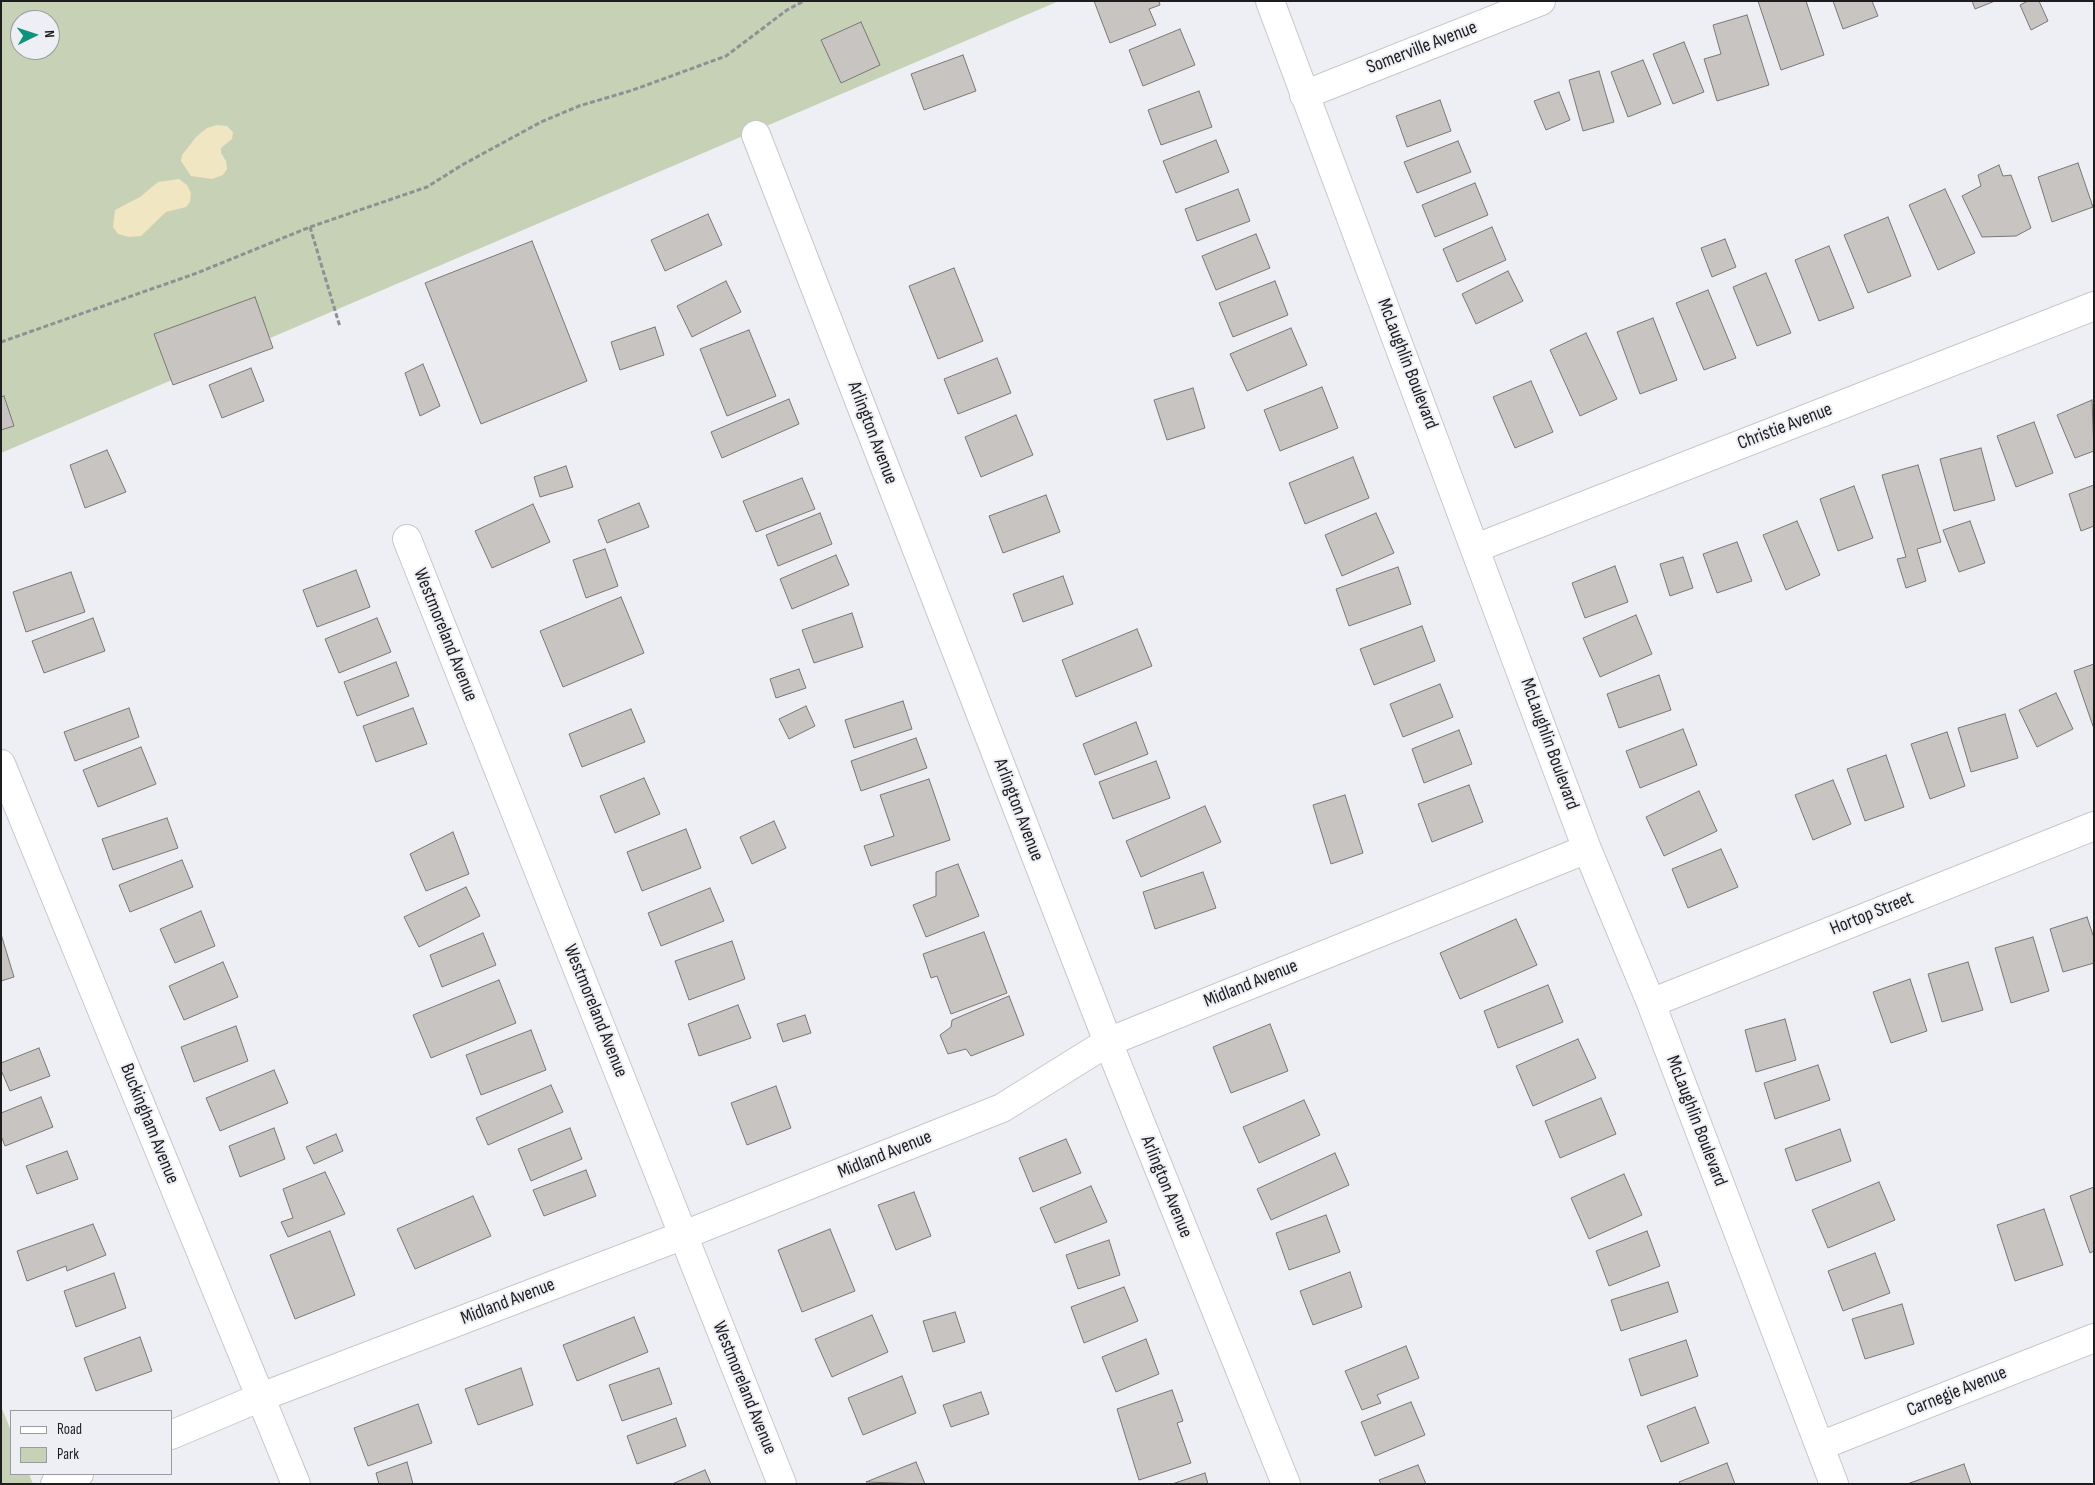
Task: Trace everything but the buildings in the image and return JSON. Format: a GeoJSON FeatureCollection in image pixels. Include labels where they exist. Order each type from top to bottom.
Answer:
{"type":"FeatureCollection","features":[{"type":"Feature","properties":{"kind":"street","name":"McLaughlin Boulevard"},"geometry":{"type":"LineString","coordinates":[[1270,1],[1587,849],[1651,1003],[1834,1484]]}},
{"type":"Feature","properties":{"kind":"street","name":"Somerville Avenue"},"geometry":{"type":"LineString","coordinates":[[1304,94],[1540,1]]}},
{"type":"Feature","properties":{"kind":"street","name":"Arlington Avenue"},"geometry":{"type":"LineString","coordinates":[[756,135],[1108,1042],[1286,1484]]}},
{"type":"Feature","properties":{"kind":"street","name":"Christie Avenue"},"geometry":{"type":"LineString","coordinates":[[1476,548],[2094,306]]}},
{"type":"Feature","properties":{"kind":"street","name":"Westmoreland Avenue"},"geometry":{"type":"LineString","coordinates":[[407,539],[782,1484]]}},
{"type":"Feature","properties":{"kind":"street","name":"Buckingham Avenue"},"geometry":{"type":"LineString","coordinates":[[1,764],[296,1484]]}},
{"type":"Feature","properties":{"kind":"street","name":"Hortop Street"},"geometry":{"type":"LineString","coordinates":[[1651,1003],[2094,826]]}},
{"type":"Feature","properties":{"kind":"street","name":"Midland Avenue"},"geometry":{"type":"LineString","coordinates":[[172,1435],[261,1397],[684,1235],[1002,1108],[1108,1042],[1587,849]]}},
{"type":"Feature","properties":{"kind":"street","name":"Carnegie Avenue"},"geometry":{"type":"LineString","coordinates":[[1820,1446],[2094,1338]]}},
{"type":"Feature","properties":{"kind":"street"},"geometry":{"type":"LineString","coordinates":[[55,1484],[77,1475]]}},
{"type":"Feature","properties":{"kind":"path"},"geometry":{"type":"LineString","coordinates":[[1,342],[197,273],[310,226],[427,187],[541,122],[579,106],[633,90],[726,56],[787,10],[804,1]]}},
{"type":"Feature","properties":{"kind":"path"},"geometry":{"type":"LineString","coordinates":[[310,226],[340,327]]}},
{"type":"Feature","properties":{"kind":"green space"},"geometry":{"type":"Polygon","coordinates":[[[1,1],[1059,1],[1,453],[1,1]]]}},
{"type":"Feature","properties":{"kind":"green space"},"geometry":{"type":"Polygon","coordinates":[[[1,1406],[10,1428],[10,1475],[29,1475],[33,1484],[1,1484],[1,1406]]]}},
{"type":"Feature","properties":{"kind":"sand"},"geometry":{"type":"Polygon","coordinates":[[[217,125],[227,126],[233,132],[232,139],[221,148],[227,169],[223,175],[212,179],[191,176],[181,161],[182,155],[196,137],[207,128],[217,125]]]}},
{"type":"Feature","properties":{"kind":"sand"},"geometry":{"type":"Polygon","coordinates":[[[179,179],[187,185],[191,193],[190,202],[186,207],[166,212],[141,236],[129,237],[118,234],[113,227],[115,210],[140,197],[158,182],[179,179]]]}}]}
